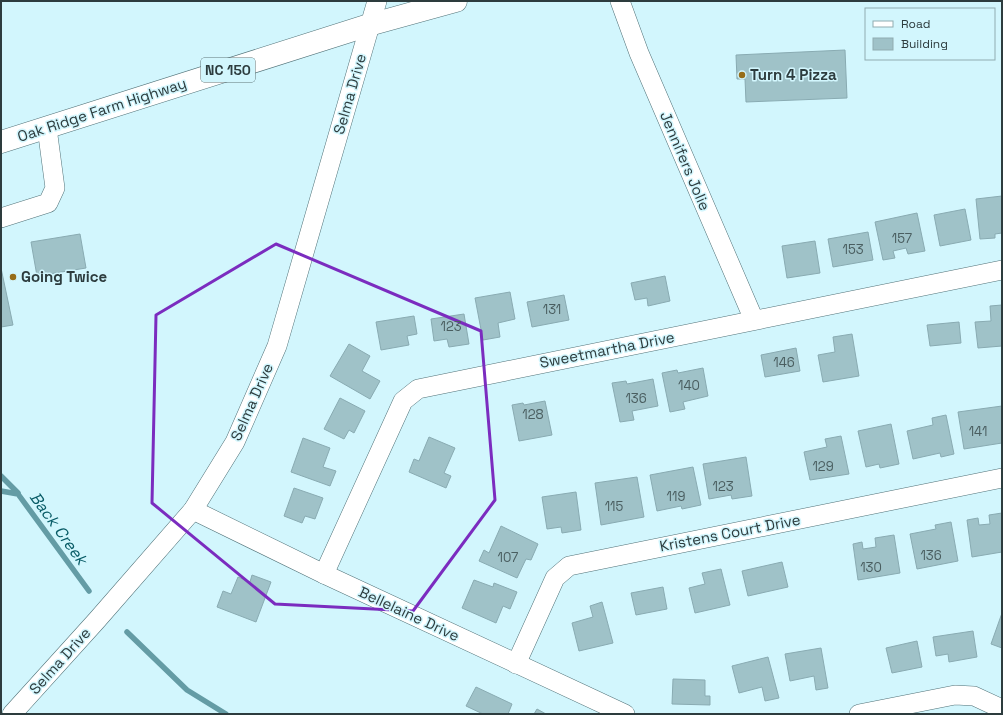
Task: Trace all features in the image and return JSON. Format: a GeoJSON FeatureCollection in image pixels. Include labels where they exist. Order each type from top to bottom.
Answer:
{"type":"FeatureCollection","features":[{"type":"Feature","properties":{"kind":"main road","name":"Oak Ridge Farm Highway"},"geometry":{"type":"LineString","coordinates":[[1,142],[369,25],[456,1]]}},
{"type":"Feature","properties":{"kind":"street","name":"Selma Drive"},"geometry":{"type":"LineString","coordinates":[[12,714],[193,510],[235,442],[277,346],[377,1]]}},
{"type":"Feature","properties":{"kind":"street","name":"Jennifers Jolie"},"geometry":{"type":"LineString","coordinates":[[620,1],[639,53],[754,320]]}},
{"type":"Feature","properties":{"kind":"street"},"geometry":{"type":"LineString","coordinates":[[1,218],[48,203],[55,188],[47,128]]}},
{"type":"Feature","properties":{"kind":"street","name":"Sweetmartha Drive"},"geometry":{"type":"LineString","coordinates":[[324,574],[403,401],[418,389],[1002,270]]}},
{"type":"Feature","properties":{"kind":"street","name":"Kristens Court Drive"},"geometry":{"type":"LineString","coordinates":[[516,664],[555,578],[570,566],[1002,478]]}},
{"type":"Feature","properties":{"kind":"street","name":"Bellelaine Drive"},"geometry":{"type":"LineString","coordinates":[[193,510],[324,574],[626,714]]}},
{"type":"Feature","properties":{"kind":"street"},"geometry":{"type":"LineString","coordinates":[[859,714],[955,696],[974,696],[1002,709]]}},
{"type":"Feature","properties":{"kind":"highlighted area"},"geometry":{"type":"Polygon","coordinates":[[[276,244],[481,331],[495,500],[413,611],[275,604],[152,503],[156,315],[276,244]]]}},
{"type":"Feature","properties":{"kind":"building"},"geometry":{"type":"Polygon","coordinates":[[[845,50],[847,98],[746,102],[745,79],[737,79],[736,55],[845,50]]]}},
{"type":"Feature","properties":{"kind":"building"},"geometry":{"type":"Polygon","coordinates":[[[1002,196],[1002,233],[995,234],[995,238],[980,239],[976,199],[1002,196]]]}},
{"type":"Feature","properties":{"kind":"building"},"geometry":{"type":"Polygon","coordinates":[[[965,209],[971,240],[940,246],[934,215],[965,209]]]}},
{"type":"Feature","properties":{"kind":"building"},"geometry":{"type":"Polygon","coordinates":[[[917,213],[925,251],[908,254],[906,248],[893,251],[895,258],[883,260],[875,222],[917,213]]]}},
{"type":"Feature","properties":{"kind":"building"},"geometry":{"type":"Polygon","coordinates":[[[868,232],[873,260],[833,267],[828,239],[868,232]]]}},
{"type":"Feature","properties":{"kind":"building"},"geometry":{"type":"Polygon","coordinates":[[[80,234],[86,268],[37,276],[31,242],[80,234]]]}},
{"type":"Feature","properties":{"kind":"building"},"geometry":{"type":"Polygon","coordinates":[[[815,241],[820,273],[787,278],[782,246],[815,241]]]}},
{"type":"Feature","properties":{"kind":"building"},"geometry":{"type":"Polygon","coordinates":[[[1,268],[13,325],[1,327],[1,268]]]}},
{"type":"Feature","properties":{"kind":"building"},"geometry":{"type":"Polygon","coordinates":[[[665,276],[670,301],[648,306],[647,298],[635,300],[631,283],[665,276]]]}},
{"type":"Feature","properties":{"kind":"building"},"geometry":{"type":"Polygon","coordinates":[[[510,292],[515,319],[498,323],[500,337],[483,340],[475,298],[510,292]]]}},
{"type":"Feature","properties":{"kind":"building"},"geometry":{"type":"Polygon","coordinates":[[[564,295],[569,320],[532,327],[527,302],[564,295]]]}},
{"type":"Feature","properties":{"kind":"building"},"geometry":{"type":"Polygon","coordinates":[[[1002,305],[1002,346],[978,348],[975,322],[991,321],[990,306],[1002,305]]]}},
{"type":"Feature","properties":{"kind":"building"},"geometry":{"type":"Polygon","coordinates":[[[464,314],[469,344],[449,347],[447,339],[434,341],[431,319],[464,314]]]}},
{"type":"Feature","properties":{"kind":"building"},"geometry":{"type":"Polygon","coordinates":[[[414,316],[417,334],[407,336],[409,345],[381,350],[376,322],[414,316]]]}},
{"type":"Feature","properties":{"kind":"building"},"geometry":{"type":"Polygon","coordinates":[[[959,322],[961,343],[930,346],[927,325],[959,322]]]}},
{"type":"Feature","properties":{"kind":"building"},"geometry":{"type":"Polygon","coordinates":[[[852,334],[859,376],[823,382],[818,355],[835,352],[833,337],[852,334]]]}},
{"type":"Feature","properties":{"kind":"building"},"geometry":{"type":"Polygon","coordinates":[[[349,344],[370,356],[362,371],[380,381],[370,399],[330,376],[349,344]]]}},
{"type":"Feature","properties":{"kind":"building"},"geometry":{"type":"Polygon","coordinates":[[[796,348],[800,371],[765,377],[761,355],[796,348]]]}},
{"type":"Feature","properties":{"kind":"building"},"geometry":{"type":"Polygon","coordinates":[[[703,368],[708,396],[683,402],[685,409],[670,412],[662,373],[677,370],[678,373],[703,368]]]}},
{"type":"Feature","properties":{"kind":"building"},"geometry":{"type":"Polygon","coordinates":[[[653,379],[658,406],[632,411],[634,420],[620,422],[612,383],[626,381],[627,384],[653,379]]]}},
{"type":"Feature","properties":{"kind":"building"},"geometry":{"type":"Polygon","coordinates":[[[340,398],[365,411],[354,433],[349,430],[344,439],[324,429],[340,398]]]}},
{"type":"Feature","properties":{"kind":"building"},"geometry":{"type":"Polygon","coordinates":[[[545,401],[552,435],[519,441],[512,405],[523,403],[524,405],[545,401]]]}},
{"type":"Feature","properties":{"kind":"building"},"geometry":{"type":"Polygon","coordinates":[[[1002,406],[1002,443],[964,449],[958,412],[1002,406]]]}},
{"type":"Feature","properties":{"kind":"building"},"geometry":{"type":"Polygon","coordinates":[[[946,415],[954,454],[941,457],[940,453],[913,459],[907,431],[933,425],[932,418],[946,415]]]}},
{"type":"Feature","properties":{"kind":"building"},"geometry":{"type":"Polygon","coordinates":[[[891,424],[899,464],[880,468],[879,464],[866,467],[858,431],[891,424]]]}},
{"type":"Feature","properties":{"kind":"building"},"geometry":{"type":"Polygon","coordinates":[[[841,436],[849,474],[810,480],[804,452],[827,447],[825,439],[841,436]]]}},
{"type":"Feature","properties":{"kind":"building"},"geometry":{"type":"Polygon","coordinates":[[[429,437],[455,448],[444,473],[451,476],[446,488],[409,472],[414,459],[419,461],[429,437]]]}},
{"type":"Feature","properties":{"kind":"building"},"geometry":{"type":"Polygon","coordinates":[[[303,438],[330,448],[323,467],[336,471],[330,486],[291,472],[303,438]]]}},
{"type":"Feature","properties":{"kind":"building"},"geometry":{"type":"Polygon","coordinates":[[[746,457],[752,496],[732,499],[731,495],[709,499],[703,464],[746,457]]]}},
{"type":"Feature","properties":{"kind":"building"},"geometry":{"type":"Polygon","coordinates":[[[693,467],[701,505],[682,509],[681,506],[657,511],[650,475],[693,467]]]}},
{"type":"Feature","properties":{"kind":"building"},"geometry":{"type":"Polygon","coordinates":[[[637,477],[644,517],[601,525],[595,483],[637,477]]]}},
{"type":"Feature","properties":{"kind":"building"},"geometry":{"type":"Polygon","coordinates":[[[294,488],[323,498],[315,519],[305,516],[302,523],[284,516],[294,488]]]}},
{"type":"Feature","properties":{"kind":"building"},"geometry":{"type":"Polygon","coordinates":[[[576,492],[581,530],[562,533],[561,527],[547,529],[542,497],[576,492]]]}},
{"type":"Feature","properties":{"kind":"building"},"geometry":{"type":"Polygon","coordinates":[[[1002,513],[1002,552],[972,557],[967,520],[978,518],[979,525],[990,524],[989,515],[1002,513]]]}},
{"type":"Feature","properties":{"kind":"building"},"geometry":{"type":"Polygon","coordinates":[[[951,522],[958,561],[917,569],[910,534],[936,529],[935,525],[951,522]]]}},
{"type":"Feature","properties":{"kind":"building"},"geometry":{"type":"Polygon","coordinates":[[[501,526],[538,544],[531,560],[526,559],[517,578],[479,561],[484,550],[489,553],[501,526]]]}},
{"type":"Feature","properties":{"kind":"building"},"geometry":{"type":"Polygon","coordinates":[[[894,535],[900,573],[858,580],[853,544],[862,542],[863,549],[876,547],[875,538],[894,535]]]}},
{"type":"Feature","properties":{"kind":"building"},"geometry":{"type":"Polygon","coordinates":[[[782,562],[788,587],[748,596],[742,571],[782,562]]]}},
{"type":"Feature","properties":{"kind":"building"},"geometry":{"type":"Polygon","coordinates":[[[721,569],[730,605],[695,613],[689,588],[705,584],[702,573],[721,569]]]}},
{"type":"Feature","properties":{"kind":"building"},"geometry":{"type":"Polygon","coordinates":[[[252,575],[271,582],[256,622],[217,607],[223,591],[231,594],[238,577],[250,582],[252,575]]]}},
{"type":"Feature","properties":{"kind":"building"},"geometry":{"type":"Polygon","coordinates":[[[474,580],[493,587],[494,583],[517,592],[510,609],[503,606],[496,623],[462,608],[474,580]]]}},
{"type":"Feature","properties":{"kind":"building"},"geometry":{"type":"Polygon","coordinates":[[[663,587],[667,609],[636,615],[631,593],[663,587]]]}},
{"type":"Feature","properties":{"kind":"building"},"geometry":{"type":"Polygon","coordinates":[[[602,602],[613,643],[579,651],[572,623],[593,617],[590,606],[602,602]]]}},
{"type":"Feature","properties":{"kind":"building"},"geometry":{"type":"Polygon","coordinates":[[[1002,613],[1002,648],[991,644],[1002,613]]]}},
{"type":"Feature","properties":{"kind":"building"},"geometry":{"type":"Polygon","coordinates":[[[973,631],[977,657],[949,662],[948,654],[936,656],[933,637],[973,631]]]}},
{"type":"Feature","properties":{"kind":"building"},"geometry":{"type":"Polygon","coordinates":[[[917,641],[922,667],[892,673],[886,648],[917,641]]]}},
{"type":"Feature","properties":{"kind":"building"},"geometry":{"type":"Polygon","coordinates":[[[821,648],[828,688],[816,690],[814,676],[790,681],[785,654],[821,648]]]}},
{"type":"Feature","properties":{"kind":"building"},"geometry":{"type":"Polygon","coordinates":[[[768,657],[779,698],[765,701],[762,687],[739,693],[732,666],[768,657]]]}},
{"type":"Feature","properties":{"kind":"building"},"geometry":{"type":"Polygon","coordinates":[[[673,679],[705,680],[705,696],[710,696],[710,705],[672,704],[673,679]]]}},
{"type":"Feature","properties":{"kind":"building"},"geometry":{"type":"Polygon","coordinates":[[[476,687],[512,704],[508,714],[483,714],[466,706],[476,687]]]}},
{"type":"Feature","properties":{"kind":"building"},"geometry":{"type":"Polygon","coordinates":[[[537,709],[546,714],[534,714],[537,709]]]}},
{"type":"Feature","properties":{"kind":"waterway"},"geometry":{"type":"LineString","coordinates":[[1,476],[18,493]]}},
{"type":"Feature","properties":{"kind":"waterway","name":"Back Creek"},"geometry":{"type":"LineString","coordinates":[[1,491],[18,494],[89,591]]}},
{"type":"Feature","properties":{"kind":"waterway","name":"Back Creek"},"geometry":{"type":"LineString","coordinates":[[127,632],[187,690],[226,714]]}},
{"type":"Feature","properties":{"kind":"place","name":"Turn 4 Pizza"},"geometry":{"type":"Point","coordinates":[742,75]}},
{"type":"Feature","properties":{"kind":"place","name":"Going Twice"},"geometry":{"type":"Point","coordinates":[13,277]}}]}
